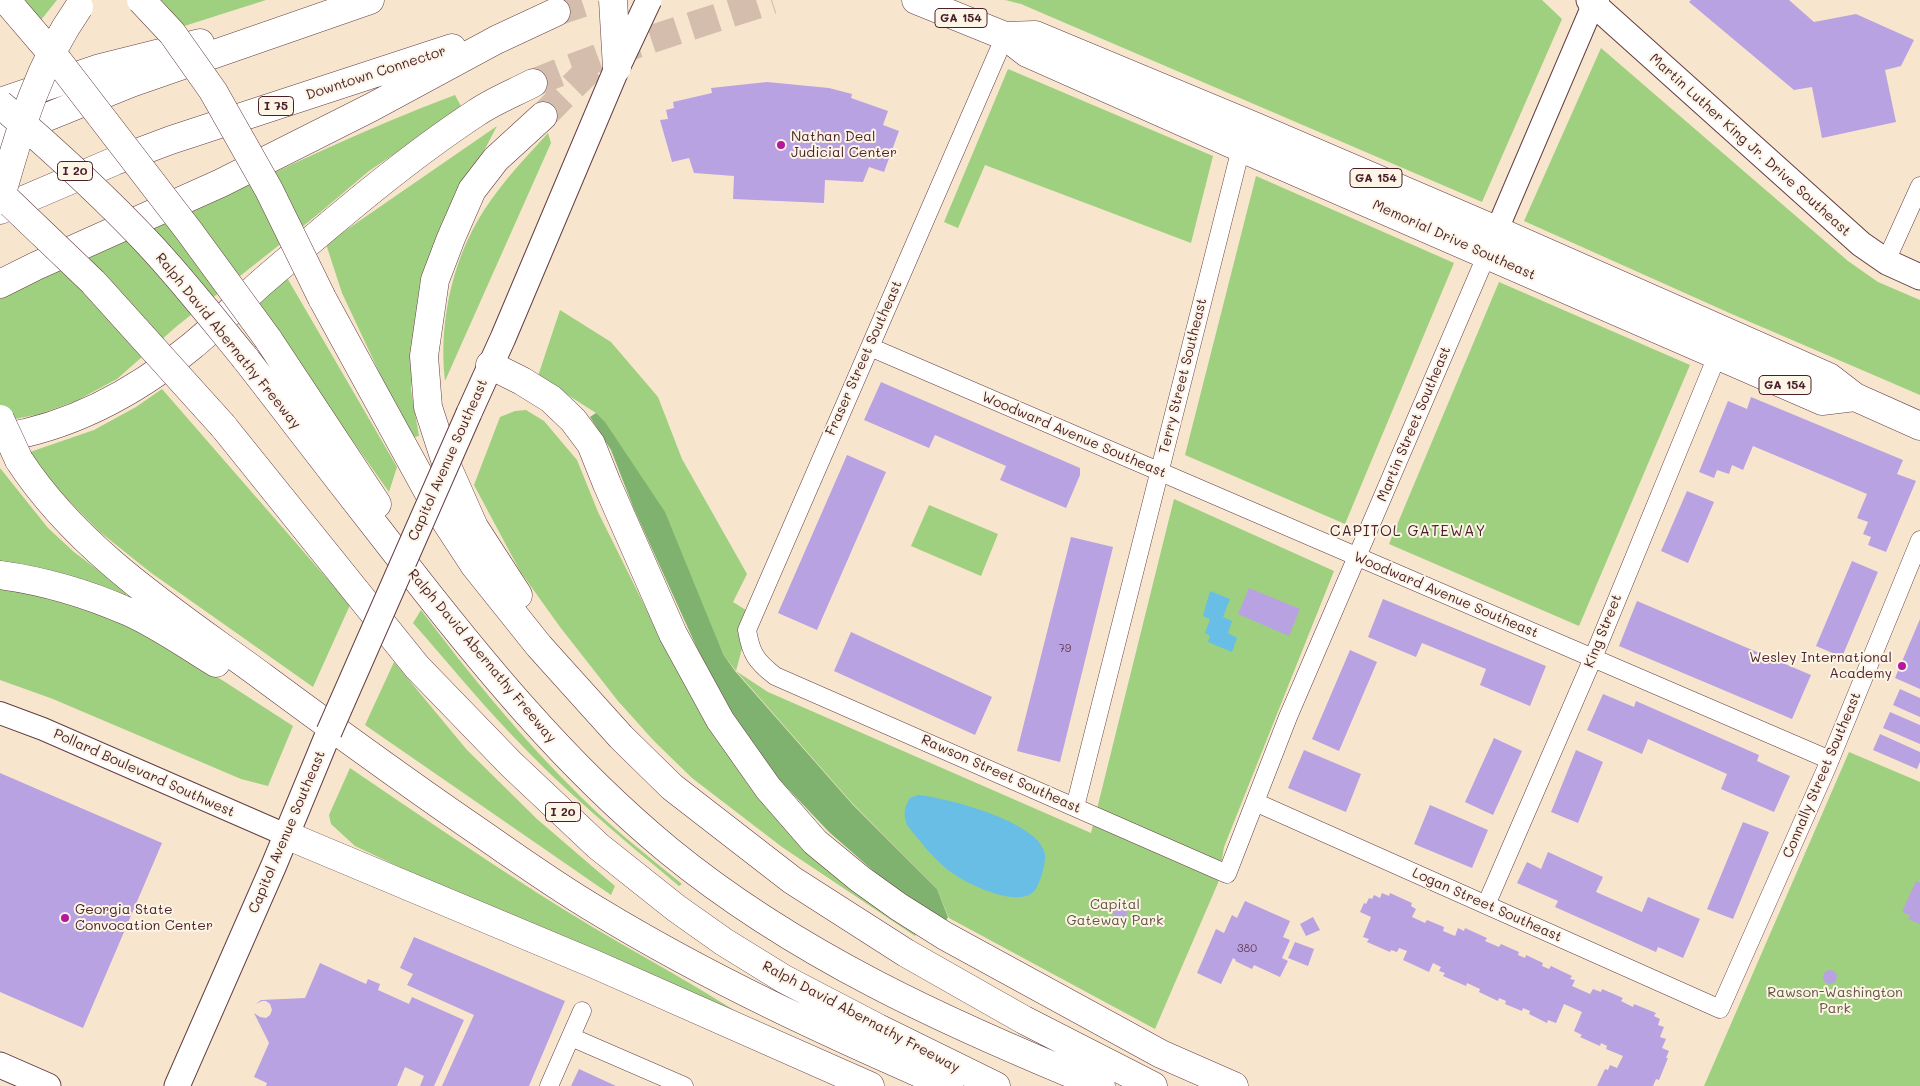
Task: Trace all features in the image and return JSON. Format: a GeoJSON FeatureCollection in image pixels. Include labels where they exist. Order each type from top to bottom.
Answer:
{"type":"FeatureCollection","features":[{"type":"Feature","properties":{"kind":"main road"},"geometry":{"type":"LineString","coordinates":[[6,0],[58,62],[190,231],[268,339],[354,467],[453,626]]}},
{"type":"Feature","properties":{"kind":"main road"},"geometry":{"type":"LineString","coordinates":[[141,0],[172,33],[213,91],[269,190],[322,298],[437,508],[475,566],[539,646],[621,738],[672,787],[792,880],[960,985],[1153,1086]]}},
{"type":"Feature","properties":{"kind":"main road"},"geometry":{"type":"LineString","coordinates":[[0,136],[131,83],[370,0]]}},
{"type":"Feature","properties":{"kind":"main road"},"geometry":{"type":"LineString","coordinates":[[613,0],[617,68]]}},
{"type":"Feature","properties":{"kind":"main road","name":"Capitol Avenue Southeast"},"geometry":{"type":"LineString","coordinates":[[177,1086],[648,0]]}},
{"type":"Feature","properties":{"kind":"main road","name":"Memorial Drive Southeast"},"geometry":{"type":"LineString","coordinates":[[916,0],[1005,36],[1026,53],[1240,148],[1492,242],[1829,377],[1856,397],[1920,426]]}},
{"type":"Feature","properties":{"kind":"main road","name":"Martin Luther King Jr. Drive Southeast"},"geometry":{"type":"LineString","coordinates":[[1592,2],[1861,244],[1886,261],[1920,277]]}},
{"type":"Feature","properties":{"kind":"main road"},"geometry":{"type":"LineString","coordinates":[[0,200],[30,99],[61,32],[82,3]]}},
{"type":"Feature","properties":{"kind":"main road"},"geometry":{"type":"LineString","coordinates":[[0,103],[100,68],[150,54],[343,9]]}},
{"type":"Feature","properties":{"kind":"main road","name":"Downtown Connector"},"geometry":{"type":"LineString","coordinates":[[0,210],[115,161],[171,140],[556,12],[496,40],[372,107],[229,178],[0,284]]}},
{"type":"Feature","properties":{"kind":"main road","name":"Memorial Drive Southeast"},"geometry":{"type":"LineString","coordinates":[[1005,36],[1035,35],[1256,127],[1492,242],[1717,356],[1822,400],[1856,397]]}},
{"type":"Feature","properties":{"kind":"main road"},"geometry":{"type":"LineString","coordinates":[[0,438],[28,433],[66,422],[128,390],[169,364],[211,330],[266,278],[428,147],[477,112],[533,83]]}},
{"type":"Feature","properties":{"kind":"main road","name":"Ralph David Abernathy Freeway"},"geometry":{"type":"LineString","coordinates":[[0,103],[51,148],[147,242],[193,294],[245,358],[453,626],[549,738],[599,788],[670,852],[713,884],[817,952],[872,983],[940,1017],[1101,1086]]}},
{"type":"Feature","properties":{"kind":"main road"},"geometry":{"type":"LineString","coordinates":[[543,116],[496,159],[472,190],[451,238],[435,280],[428,321],[424,356],[428,407],[447,466],[474,527],[518,596],[600,714]]}},
{"type":"Feature","properties":{"kind":"main road","name":"Ralph David Abernathy Freeway"},"geometry":{"type":"LineString","coordinates":[[0,193],[93,282],[223,426],[417,667],[511,764],[598,846],[676,908],[724,942],[784,979],[996,1086]]}},
{"type":"Feature","properties":{"kind":"main road"},"geometry":{"type":"LineString","coordinates":[[490,365],[522,381],[551,399],[573,420],[591,444],[673,634],[720,720],[768,788],[815,842],[868,885],[945,936],[1161,1054],[1234,1086]]}},
{"type":"Feature","properties":{"kind":"main road"},"geometry":{"type":"LineString","coordinates":[[0,419],[19,460],[32,480],[59,513],[87,540],[191,624],[360,749],[535,871],[608,917],[692,964],[779,1009],[949,1086]]}},
{"type":"Feature","properties":{"kind":"main road"},"geometry":{"type":"LineString","coordinates":[[0,575],[50,584],[88,596],[131,613],[360,749]]}},
{"type":"Feature","properties":{"kind":"main road"},"geometry":{"type":"LineString","coordinates":[[286,836],[594,964],[870,1086]]}},
{"type":"Feature","properties":{"kind":"main road"},"geometry":{"type":"LineString","coordinates":[[0,1065],[48,1086]]}},
{"type":"Feature","properties":{"kind":"street","name":"Martin Street Southeast"},"geometry":{"type":"LineString","coordinates":[[1227,874],[1288,717],[1492,242],[1592,2]]}},
{"type":"Feature","properties":{"kind":"street","name":"Fraser Street Southeast"},"geometry":{"type":"LineString","coordinates":[[775,676],[754,657],[749,645],[747,630],[1005,36]]}},
{"type":"Feature","properties":{"kind":"street","name":"Terry Street Southeast"},"geometry":{"type":"LineString","coordinates":[[1075,807],[1240,148]]}},
{"type":"Feature","properties":{"kind":"street"},"geometry":{"type":"LineString","coordinates":[[1886,261],[1920,186]]}},
{"type":"Feature","properties":{"kind":"street","name":"Woodward Avenue Southeast"},"geometry":{"type":"LineString","coordinates":[[870,347],[1830,760]]}},
{"type":"Feature","properties":{"kind":"street","name":"King Street"},"geometry":{"type":"LineString","coordinates":[[1486,905],[1593,658],[1717,356]]}},
{"type":"Feature","properties":{"kind":"street","name":"Connally Street Southeast"},"geometry":{"type":"LineString","coordinates":[[1720,1008],[1830,760],[1920,540]]}},
{"type":"Feature","properties":{"kind":"street","name":"Rawson Street Southeast"},"geometry":{"type":"LineString","coordinates":[[775,676],[1227,874]]}},
{"type":"Feature","properties":{"kind":"street","name":"Pollard Boulevard Southwest"},"geometry":{"type":"LineString","coordinates":[[0,713],[43,729],[286,836]]}},
{"type":"Feature","properties":{"kind":"street","name":"Logan Street Southeast"},"geometry":{"type":"LineString","coordinates":[[1255,802],[1720,1008]]}},
{"type":"Feature","properties":{"kind":"street"},"geometry":{"type":"LineString","coordinates":[[549,1086],[582,1011]]}},
{"type":"Feature","properties":{"kind":"street"},"geometry":{"type":"LineString","coordinates":[[570,1037],[684,1086]]}},
{"type":"Feature","properties":{"kind":"green space"},"geometry":{"type":"Polygon","coordinates":[[[23,0],[57,0],[41,20],[23,0]]]}},
{"type":"Feature","properties":{"kind":"green space"},"geometry":{"type":"Polygon","coordinates":[[[156,0],[266,0],[178,28],[156,0]]]}},
{"type":"Feature","properties":{"kind":"green space"},"geometry":{"type":"Polygon","coordinates":[[[1005,0],[1542,0],[1562,19],[1482,202],[1021,4],[1005,0]]]}},
{"type":"Feature","properties":{"kind":"green space"},"geometry":{"type":"Polygon","coordinates":[[[1601,48],[1848,261],[1878,282],[1920,300],[1920,395],[1734,315],[1524,221],[1601,48]]]}},
{"type":"Feature","properties":{"kind":"green space"},"geometry":{"type":"Polygon","coordinates":[[[1008,69],[1213,156],[1191,243],[985,165],[958,228],[944,222],[1008,69]]]}},
{"type":"Feature","properties":{"kind":"green space"},"geometry":{"type":"Polygon","coordinates":[[[455,95],[462,108],[369,171],[317,215],[177,326],[117,379],[76,401],[40,414],[0,422],[0,299],[72,263],[324,150],[389,121],[455,95]]]}},
{"type":"Feature","properties":{"kind":"green space"},"geometry":{"type":"Polygon","coordinates":[[[497,126],[452,212],[416,328],[411,390],[419,436],[410,438],[342,293],[326,244],[497,126]]]}},
{"type":"Feature","properties":{"kind":"green space"},"geometry":{"type":"Polygon","coordinates":[[[548,133],[551,143],[445,381],[443,358],[447,310],[458,263],[467,241],[491,200],[548,133]]]}},
{"type":"Feature","properties":{"kind":"green space"},"geometry":{"type":"Polygon","coordinates":[[[1256,176],[1454,263],[1345,524],[1185,455],[1256,176]]]}},
{"type":"Feature","properties":{"kind":"green space"},"geometry":{"type":"Polygon","coordinates":[[[286,276],[397,467],[389,492],[252,299],[286,276]]]}},
{"type":"Feature","properties":{"kind":"green space"},"geometry":{"type":"Polygon","coordinates":[[[1499,282],[1690,365],[1579,626],[1389,544],[1499,282]]]}},
{"type":"Feature","properties":{"kind":"green space"},"geometry":{"type":"Polygon","coordinates":[[[560,310],[611,342],[658,397],[682,459],[747,574],[733,602],[749,612],[736,671],[723,654],[596,413],[538,376],[560,310]]]}},
{"type":"Feature","properties":{"kind":"green space"},"geometry":{"type":"Polygon","coordinates":[[[162,389],[350,605],[313,687],[150,572],[100,532],[60,492],[30,452],[94,430],[136,407],[162,389]]]}},
{"type":"Feature","properties":{"kind":"green space"},"geometry":{"type":"Polygon","coordinates":[[[526,410],[544,421],[577,460],[598,512],[671,659],[709,727],[917,931],[915,936],[782,847],[692,778],[654,741],[618,701],[560,627],[520,571],[474,485],[500,417],[515,411],[526,410]]]}},
{"type":"Feature","properties":{"kind":"green space"},"geometry":{"type":"Polygon","coordinates":[[[596,413],[605,422],[665,512],[723,654],[735,671],[853,805],[937,889],[948,917],[945,923],[894,889],[829,832],[774,774],[722,703],[634,509],[611,450],[590,417],[596,413]]]}},
{"type":"Feature","properties":{"kind":"green space"},"geometry":{"type":"Polygon","coordinates":[[[0,468],[48,528],[74,552],[127,592],[125,598],[48,571],[0,562],[0,468]]]}},
{"type":"Feature","properties":{"kind":"green space","name":"Capital Gateway Park"},"geometry":{"type":"Polygon","coordinates":[[[1174,499],[1334,571],[1224,847],[1218,883],[1155,1029],[949,918],[937,889],[852,803],[736,671],[768,692],[1091,833],[1174,499]]]}},
{"type":"Feature","properties":{"kind":"green space"},"geometry":{"type":"Polygon","coordinates":[[[929,505],[998,534],[981,576],[911,546],[929,505]]]}},
{"type":"Feature","properties":{"kind":"green space"},"geometry":{"type":"Polygon","coordinates":[[[0,586],[40,594],[105,616],[138,631],[222,680],[293,726],[268,786],[241,779],[53,699],[0,680],[0,586]]]}},
{"type":"Feature","properties":{"kind":"green space"},"geometry":{"type":"Polygon","coordinates":[[[421,610],[459,659],[538,753],[605,820],[682,884],[679,886],[591,812],[528,752],[413,623],[421,610]]]}},
{"type":"Feature","properties":{"kind":"green space"},"geometry":{"type":"Polygon","coordinates":[[[394,662],[467,750],[537,819],[615,886],[611,895],[365,725],[394,662]]]}},
{"type":"Feature","properties":{"kind":"green space","name":"Rawson-Washington Park"},"geometry":{"type":"Polygon","coordinates":[[[1849,752],[1920,782],[1920,1086],[1704,1086],[1849,752]]]}},
{"type":"Feature","properties":{"kind":"green space"},"geometry":{"type":"Polygon","coordinates":[[[350,768],[539,894],[753,1022],[446,889],[355,846],[331,824],[329,815],[350,768]]]}},
{"type":"Feature","properties":{"kind":"water"},"geometry":{"type":"Polygon","coordinates":[[[1210,591],[1230,599],[1223,617],[1232,621],[1228,633],[1237,638],[1232,652],[1208,642],[1210,636],[1205,633],[1210,619],[1203,616],[1210,591]]]}},
{"type":"Feature","properties":{"kind":"water"},"geometry":{"type":"Polygon","coordinates":[[[918,795],[969,806],[990,813],[1027,831],[1039,842],[1045,854],[1043,871],[1037,887],[1030,894],[1020,897],[1007,896],[980,888],[948,870],[907,825],[905,818],[906,805],[910,798],[918,795]]]}},
{"type":"Feature","properties":{"kind":"building"},"geometry":{"type":"Polygon","coordinates":[[[1691,0],[1789,0],[1814,22],[1856,14],[1914,40],[1901,66],[1885,70],[1896,122],[1822,138],[1812,87],[1794,90],[1689,2],[1691,0]]]}},
{"type":"Feature","properties":{"kind":"building","name":"Nathan Deal Judicial Center"},"geometry":{"type":"Polygon","coordinates":[[[767,82],[829,88],[852,94],[851,98],[888,111],[883,125],[899,131],[884,172],[869,167],[863,182],[825,180],[824,203],[733,199],[734,176],[694,173],[689,158],[672,162],[660,120],[668,119],[666,110],[674,108],[673,102],[712,93],[711,88],[767,82]]]}},
{"type":"Feature","properties":{"kind":"building"},"geometry":{"type":"Polygon","coordinates":[[[881,382],[1080,468],[1080,475],[1066,508],[1000,480],[1006,466],[935,435],[929,448],[864,420],[881,382]]]}},
{"type":"Feature","properties":{"kind":"building"},"geometry":{"type":"Polygon","coordinates":[[[1751,397],[1903,460],[1897,474],[1916,481],[1886,552],[1868,545],[1871,537],[1863,534],[1868,522],[1857,518],[1867,494],[1753,446],[1743,470],[1732,465],[1729,474],[1717,470],[1714,478],[1699,472],[1728,401],[1747,409],[1751,397]]]}},
{"type":"Feature","properties":{"kind":"building"},"geometry":{"type":"Polygon","coordinates":[[[847,455],[886,472],[817,630],[778,613],[847,455]]]}},
{"type":"Feature","properties":{"kind":"building"},"geometry":{"type":"Polygon","coordinates":[[[1687,491],[1714,502],[1688,563],[1661,551],[1687,491]]]}},
{"type":"Feature","properties":{"kind":"building"},"geometry":{"type":"Polygon","coordinates":[[[1071,537],[1113,547],[1060,762],[1017,751],[1071,537]]]}},
{"type":"Feature","properties":{"kind":"building"},"geometry":{"type":"Polygon","coordinates":[[[1852,561],[1878,572],[1842,657],[1816,646],[1852,561]]]}},
{"type":"Feature","properties":{"kind":"building"},"geometry":{"type":"Polygon","coordinates":[[[1249,588],[1300,609],[1289,636],[1238,614],[1249,588]]]}},
{"type":"Feature","properties":{"kind":"building"},"geometry":{"type":"Polygon","coordinates":[[[1383,599],[1546,666],[1530,706],[1480,685],[1486,669],[1422,643],[1416,657],[1368,637],[1383,599]]]}},
{"type":"Feature","properties":{"kind":"building"},"geometry":{"type":"Polygon","coordinates":[[[1637,601],[1811,675],[1792,719],[1619,646],[1637,601]]]}},
{"type":"Feature","properties":{"kind":"building"},"geometry":{"type":"Polygon","coordinates":[[[1920,619],[1920,689],[1895,678],[1920,619]]]}},
{"type":"Feature","properties":{"kind":"building"},"geometry":{"type":"Polygon","coordinates":[[[851,632],[992,697],[975,735],[834,671],[851,632]]]}},
{"type":"Feature","properties":{"kind":"building"},"geometry":{"type":"Polygon","coordinates":[[[1350,650],[1377,662],[1339,751],[1312,739],[1350,650]]]}},
{"type":"Feature","properties":{"kind":"building"},"geometry":{"type":"Polygon","coordinates":[[[1900,689],[1920,698],[1920,717],[1893,705],[1900,689]]]}},
{"type":"Feature","properties":{"kind":"building"},"geometry":{"type":"Polygon","coordinates":[[[1603,694],[1634,707],[1636,701],[1759,755],[1757,761],[1790,776],[1774,812],[1721,789],[1727,774],[1648,739],[1642,754],[1587,730],[1603,694]]]}},
{"type":"Feature","properties":{"kind":"building"},"geometry":{"type":"Polygon","coordinates":[[[1890,712],[1920,725],[1920,744],[1883,728],[1890,712]]]}},
{"type":"Feature","properties":{"kind":"building"},"geometry":{"type":"Polygon","coordinates":[[[1880,734],[1920,752],[1920,762],[1917,769],[1873,750],[1880,734]]]}},
{"type":"Feature","properties":{"kind":"building"},"geometry":{"type":"Polygon","coordinates":[[[1494,738],[1522,751],[1493,815],[1465,802],[1494,738]]]}},
{"type":"Feature","properties":{"kind":"building"},"geometry":{"type":"Polygon","coordinates":[[[1304,750],[1361,774],[1346,812],[1288,788],[1304,750]]]}},
{"type":"Feature","properties":{"kind":"building"},"geometry":{"type":"Polygon","coordinates":[[[1576,750],[1603,762],[1578,823],[1551,812],[1576,750]]]}},
{"type":"Feature","properties":{"kind":"building","name":"Georgia State Convocation Center"},"geometry":{"type":"Polygon","coordinates":[[[0,773],[162,843],[83,1028],[0,992],[0,773]]]}},
{"type":"Feature","properties":{"kind":"building"},"geometry":{"type":"Polygon","coordinates":[[[1430,805],[1488,830],[1472,868],[1414,844],[1430,805]]]}},
{"type":"Feature","properties":{"kind":"building"},"geometry":{"type":"Polygon","coordinates":[[[1743,822],[1769,832],[1733,919],[1707,909],[1743,822]]]}},
{"type":"Feature","properties":{"kind":"building"},"geometry":{"type":"Polygon","coordinates":[[[1548,852],[1603,877],[1596,892],[1642,912],[1648,897],[1700,919],[1683,958],[1658,947],[1656,952],[1555,907],[1558,901],[1517,883],[1527,862],[1541,869],[1548,852]]]}},
{"type":"Feature","properties":{"kind":"building"},"geometry":{"type":"Polygon","coordinates":[[[1916,881],[1920,883],[1920,924],[1908,919],[1910,915],[1902,912],[1916,881]]]}},
{"type":"Feature","properties":{"kind":"building"},"geometry":{"type":"Polygon","coordinates":[[[1382,893],[1389,896],[1390,893],[1412,903],[1411,906],[1416,909],[1412,917],[1425,923],[1427,920],[1444,927],[1443,931],[1455,936],[1458,928],[1464,931],[1465,928],[1487,938],[1485,941],[1499,947],[1501,944],[1519,952],[1518,955],[1525,958],[1526,955],[1543,963],[1542,966],[1549,969],[1551,966],[1572,976],[1570,979],[1575,980],[1572,986],[1590,994],[1593,989],[1601,992],[1602,989],[1623,998],[1621,1001],[1633,1007],[1634,1004],[1656,1013],[1654,1016],[1660,1019],[1658,1025],[1664,1027],[1660,1037],[1666,1039],[1662,1048],[1669,1051],[1659,1080],[1656,1079],[1653,1086],[1597,1086],[1605,1069],[1608,1070],[1610,1065],[1617,1068],[1623,1056],[1606,1049],[1607,1046],[1601,1043],[1600,1046],[1580,1037],[1582,1035],[1574,1031],[1582,1012],[1564,1004],[1556,1023],[1548,1020],[1547,1023],[1529,1014],[1530,1011],[1523,1008],[1522,1011],[1505,1004],[1506,1001],[1499,998],[1498,1001],[1479,992],[1480,989],[1467,983],[1466,986],[1443,976],[1445,973],[1439,971],[1441,967],[1433,963],[1429,972],[1403,960],[1407,951],[1399,948],[1397,952],[1391,950],[1390,952],[1367,942],[1369,939],[1363,937],[1371,917],[1360,912],[1364,903],[1366,904],[1369,898],[1372,899],[1374,895],[1380,898],[1382,893]]]}},
{"type":"Feature","properties":{"kind":"building"},"geometry":{"type":"Polygon","coordinates":[[[1245,901],[1290,921],[1283,937],[1290,940],[1282,958],[1288,961],[1280,977],[1254,965],[1252,969],[1235,961],[1233,958],[1221,984],[1197,973],[1216,929],[1224,933],[1232,915],[1237,918],[1245,901]]]}},
{"type":"Feature","properties":{"kind":"building"},"geometry":{"type":"Polygon","coordinates":[[[1120,905],[1125,907],[1127,912],[1125,917],[1120,919],[1115,917],[1113,912],[1115,907],[1120,905]]]}},
{"type":"Feature","properties":{"kind":"building"},"geometry":{"type":"Polygon","coordinates":[[[1313,917],[1320,930],[1306,936],[1300,924],[1313,917]]]}},
{"type":"Feature","properties":{"kind":"building"},"geometry":{"type":"Polygon","coordinates":[[[414,937],[565,1001],[529,1086],[442,1086],[474,1015],[407,985],[413,974],[400,968],[414,937]]]}},
{"type":"Feature","properties":{"kind":"building"},"geometry":{"type":"Polygon","coordinates":[[[1295,942],[1314,949],[1308,966],[1288,958],[1295,942]]]}},
{"type":"Feature","properties":{"kind":"building"},"geometry":{"type":"Polygon","coordinates":[[[320,963],[366,984],[368,979],[380,984],[378,990],[409,1004],[412,997],[464,1020],[434,1086],[420,1086],[424,1076],[405,1067],[397,1086],[266,1086],[267,1083],[254,1077],[269,1043],[254,1013],[266,1018],[272,1010],[270,1004],[266,1001],[256,1004],[261,1000],[305,998],[320,963]]]}},
{"type":"Feature","properties":{"kind":"building"},"geometry":{"type":"Polygon","coordinates":[[[1827,970],[1833,970],[1837,977],[1833,984],[1827,984],[1823,980],[1823,974],[1827,970]]]}},
{"type":"Feature","properties":{"kind":"building"},"geometry":{"type":"Polygon","coordinates":[[[579,1069],[616,1086],[571,1086],[579,1069]]]}},
{"type":"Feature","properties":{"kind":"tunnel"},"geometry":{"type":"LineString","coordinates":[[556,12],[592,0]]}},
{"type":"Feature","properties":{"kind":"tunnel"},"geometry":{"type":"LineString","coordinates":[[533,83],[681,29],[772,0]]}},
{"type":"Feature","properties":{"kind":"tunnel"},"geometry":{"type":"LineString","coordinates":[[543,116],[597,64]]}},
{"type":"Feature","properties":{"kind":"place","name":"Nathan Deal Judicial Center"},"geometry":{"type":"Point","coordinates":[781,145]}},
{"type":"Feature","properties":{"kind":"place","name":"Wesley International Academy"},"geometry":{"type":"Point","coordinates":[1902,666]}},
{"type":"Feature","properties":{"kind":"place","name":"Georgia State Convocation Center"},"geometry":{"type":"Point","coordinates":[65,918]}},
{"type":"Feature","properties":{"kind":"district","name":"CAPITOL GATEWAY"},"geometry":{"type":"Point","coordinates":[1408,531]}}]}
